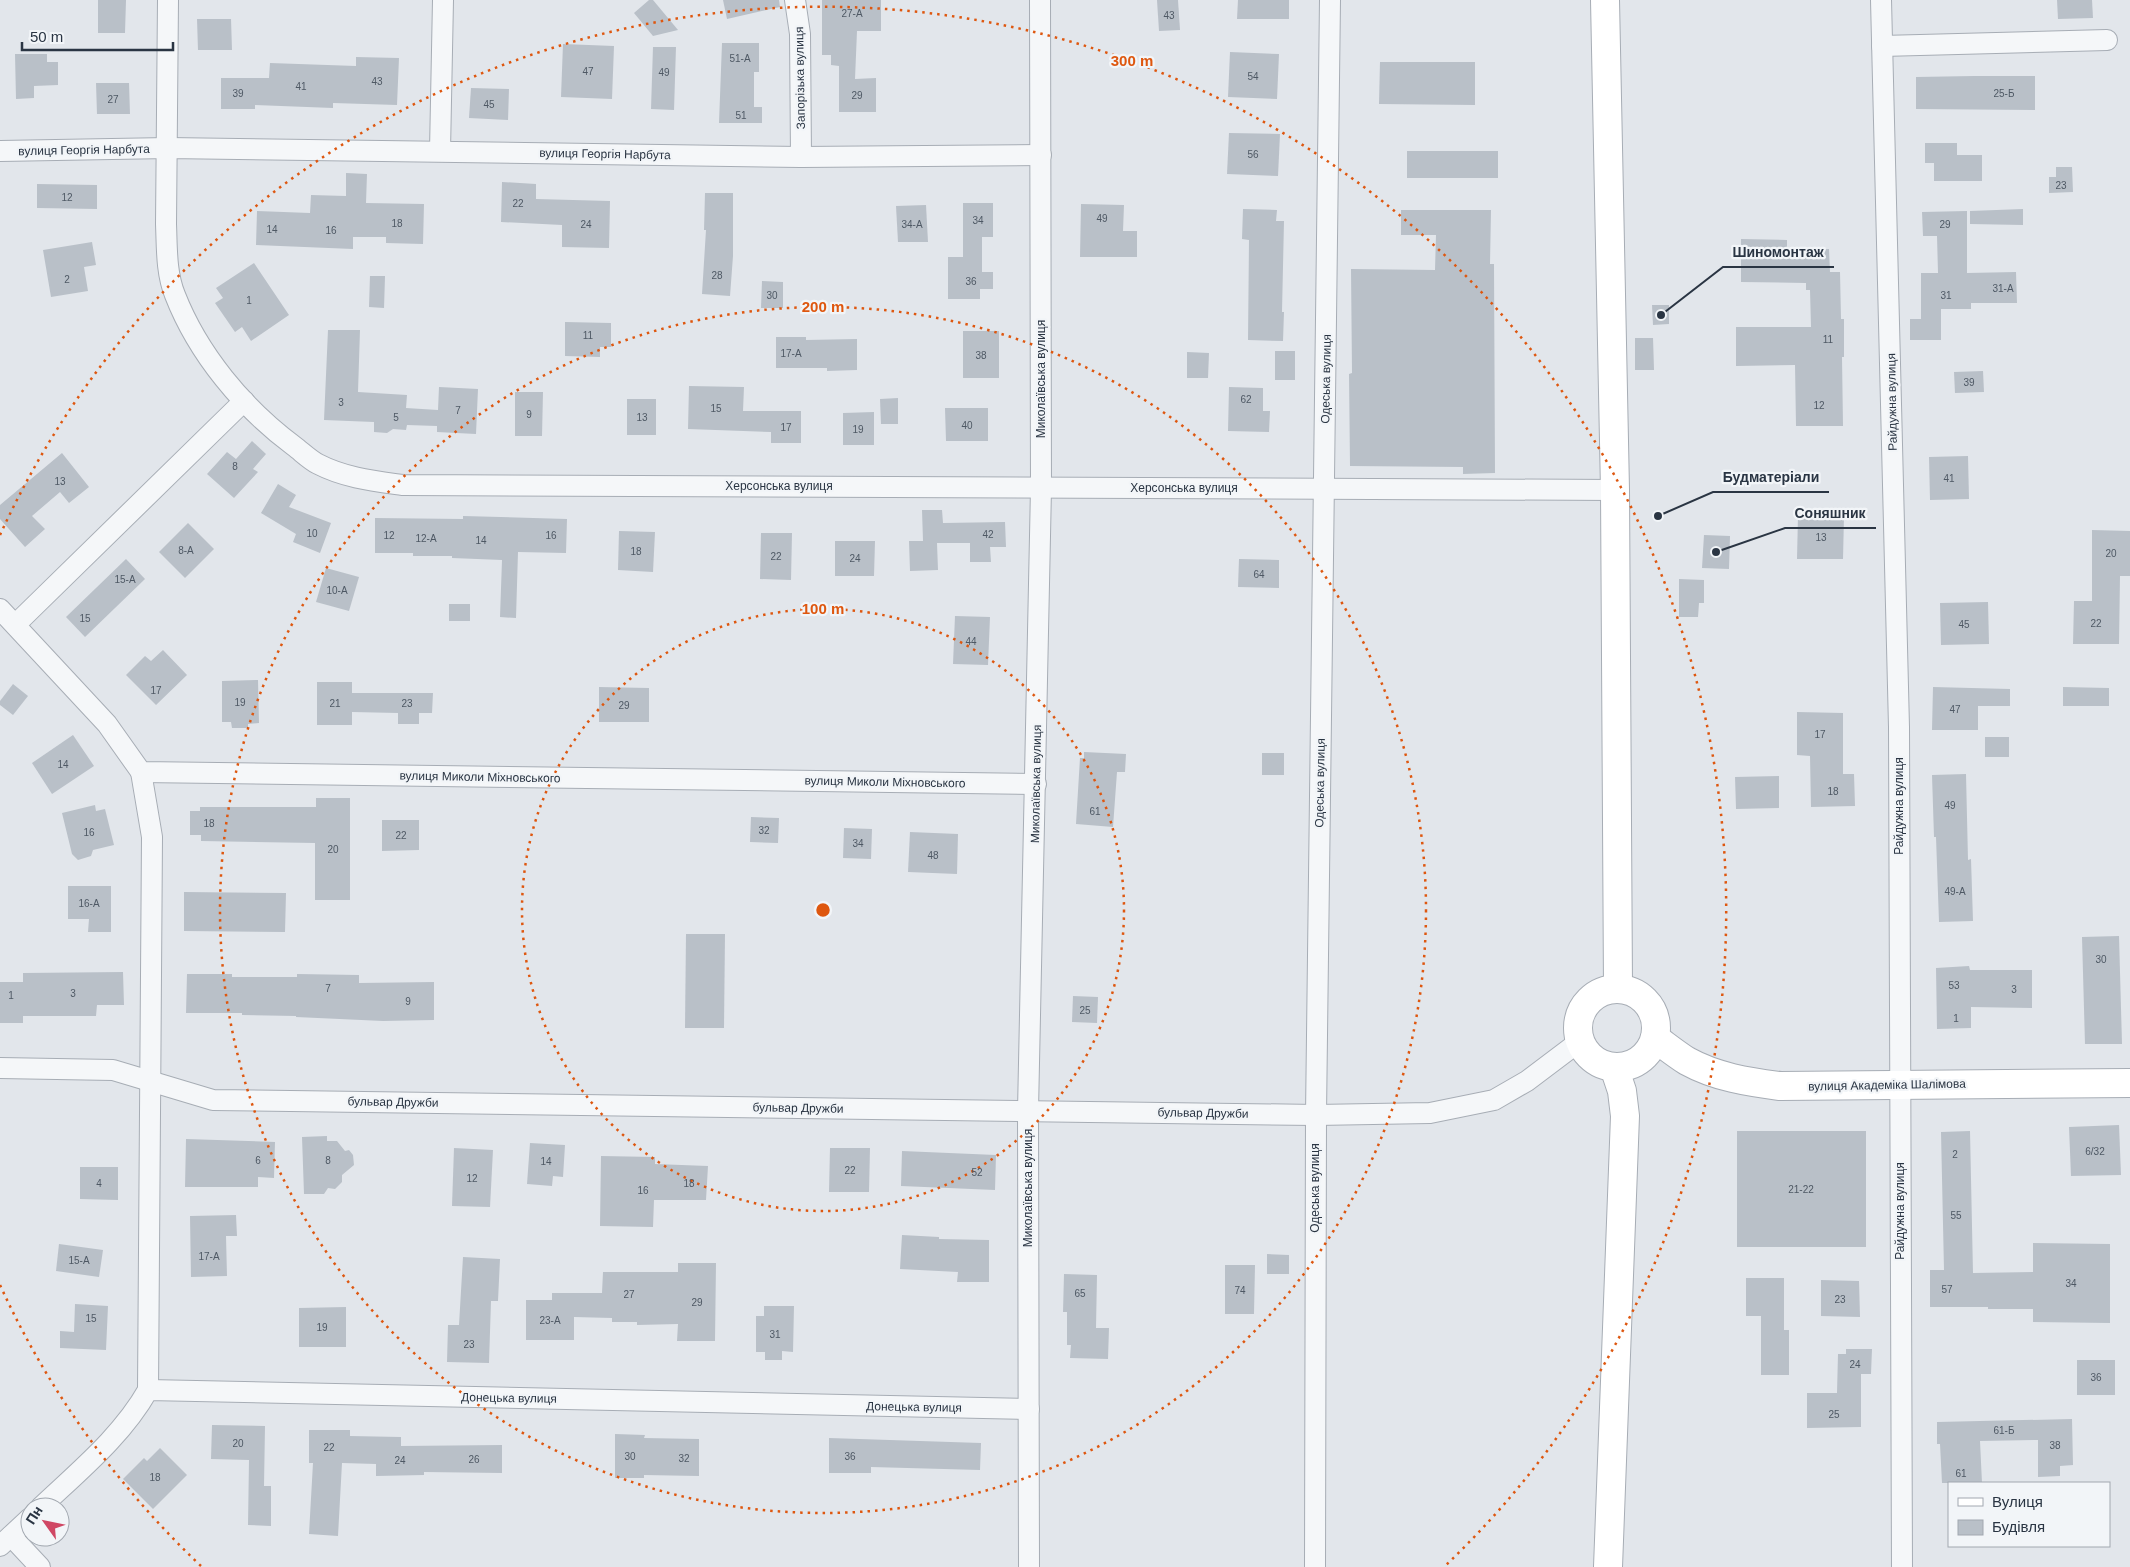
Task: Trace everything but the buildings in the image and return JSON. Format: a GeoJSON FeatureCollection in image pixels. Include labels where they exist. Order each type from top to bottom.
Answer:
{"type":"FeatureCollection","features":[{"type":"Feature","properties":{"kind":"main road"},"geometry":{"type":"LineString","coordinates":[[1605,0],[1615,490],[1618,988]]}},
{"type":"Feature","properties":{"kind":"main road"},"geometry":{"type":"LineString","coordinates":[[1618,988],[1626,989],[1638,994],[1648,1002],[1654,1012],[1657,1025],[1655,1038],[1650,1050],[1640,1060],[1628,1066],[1614,1067],[1601,1064],[1590,1056],[1580,1041],[1578,1020],[1583,1008],[1591,998],[1601,991],[1618,988]]}},
{"type":"Feature","properties":{"kind":"main road","name":"вулиця Академіка Шалімова"},"geometry":{"type":"LineString","coordinates":[[1655,1038],[1687,1060],[1718,1074],[1749,1083],[1780,1086],[2130,1083]]}},
{"type":"Feature","properties":{"kind":"main road"},"geometry":{"type":"LineString","coordinates":[[1608,1567],[1626,1116],[1622,1091],[1614,1067]]}},
{"type":"Feature","properties":{"kind":"street","name":"вулиця Георгія Нарбута"},"geometry":{"type":"LineString","coordinates":[[168,0],[168,148]]}},
{"type":"Feature","properties":{"kind":"street"},"geometry":{"type":"LineString","coordinates":[[440,151],[443,0]]}},
{"type":"Feature","properties":{"kind":"street","name":"Запорізька вулиця"},"geometry":{"type":"LineString","coordinates":[[796,0],[800,34],[801,157]]}},
{"type":"Feature","properties":{"kind":"street","name":"Миколаївська вулиця"},"geometry":{"type":"LineString","coordinates":[[1029,1567],[1028,1111],[1041,488],[1040,0]]}},
{"type":"Feature","properties":{"kind":"street","name":"Одеська вулиця"},"geometry":{"type":"LineString","coordinates":[[1314,1567],[1316,1115],[1330,0]]}},
{"type":"Feature","properties":{"kind":"street","name":"Райдужна вулиця"},"geometry":{"type":"LineString","coordinates":[[1881,0],[1899,718],[1902,1567]]}},
{"type":"Feature","properties":{"kind":"street"},"geometry":{"type":"LineString","coordinates":[[1882,46],[2107,40]]}},
{"type":"Feature","properties":{"kind":"street","name":"вулиця Георгія Нарбута"},"geometry":{"type":"LineString","coordinates":[[0,152],[168,148],[801,157],[1041,155]]}},
{"type":"Feature","properties":{"kind":"street","name":"Херсонська вулиця"},"geometry":{"type":"LineString","coordinates":[[168,148],[167,260],[174,294],[193,334],[218,370],[244,400],[281,436],[318,464],[359,479],[403,484],[1615,490]]}},
{"type":"Feature","properties":{"kind":"street"},"geometry":{"type":"LineString","coordinates":[[16,624],[244,400]]}},
{"type":"Feature","properties":{"kind":"street"},"geometry":{"type":"LineString","coordinates":[[0,608],[107,724],[141,772],[152,837],[148,1390],[139,1407],[115,1437],[52,1497]]}},
{"type":"Feature","properties":{"kind":"street","name":"вулиця Миколи Міхновського"},"geometry":{"type":"LineString","coordinates":[[141,772],[1036,784]]}},
{"type":"Feature","properties":{"kind":"street","name":"бульвар Дружби"},"geometry":{"type":"LineString","coordinates":[[0,1068],[113,1070],[213,1100],[1316,1115],[1430,1113],[1494,1100],[1527,1081],[1580,1041]]}},
{"type":"Feature","properties":{"kind":"street","name":"Донецька вулиця"},"geometry":{"type":"LineString","coordinates":[[148,1390],[1029,1409]]}},
{"type":"Feature","properties":{"kind":"street"},"geometry":{"type":"LineString","coordinates":[[20,1528],[6,1541],[40,1567]]}},
{"type":"Feature","properties":{"kind":"place","name":"Шиномонтаж"},"geometry":{"type":"Point","coordinates":[1661,315]}},
{"type":"Feature","properties":{"kind":"place","name":"Будматеріали"},"geometry":{"type":"Point","coordinates":[1658,516]}},
{"type":"Feature","properties":{"kind":"place","name":"Соняшник"},"geometry":{"type":"Point","coordinates":[1716,552]}}]}
